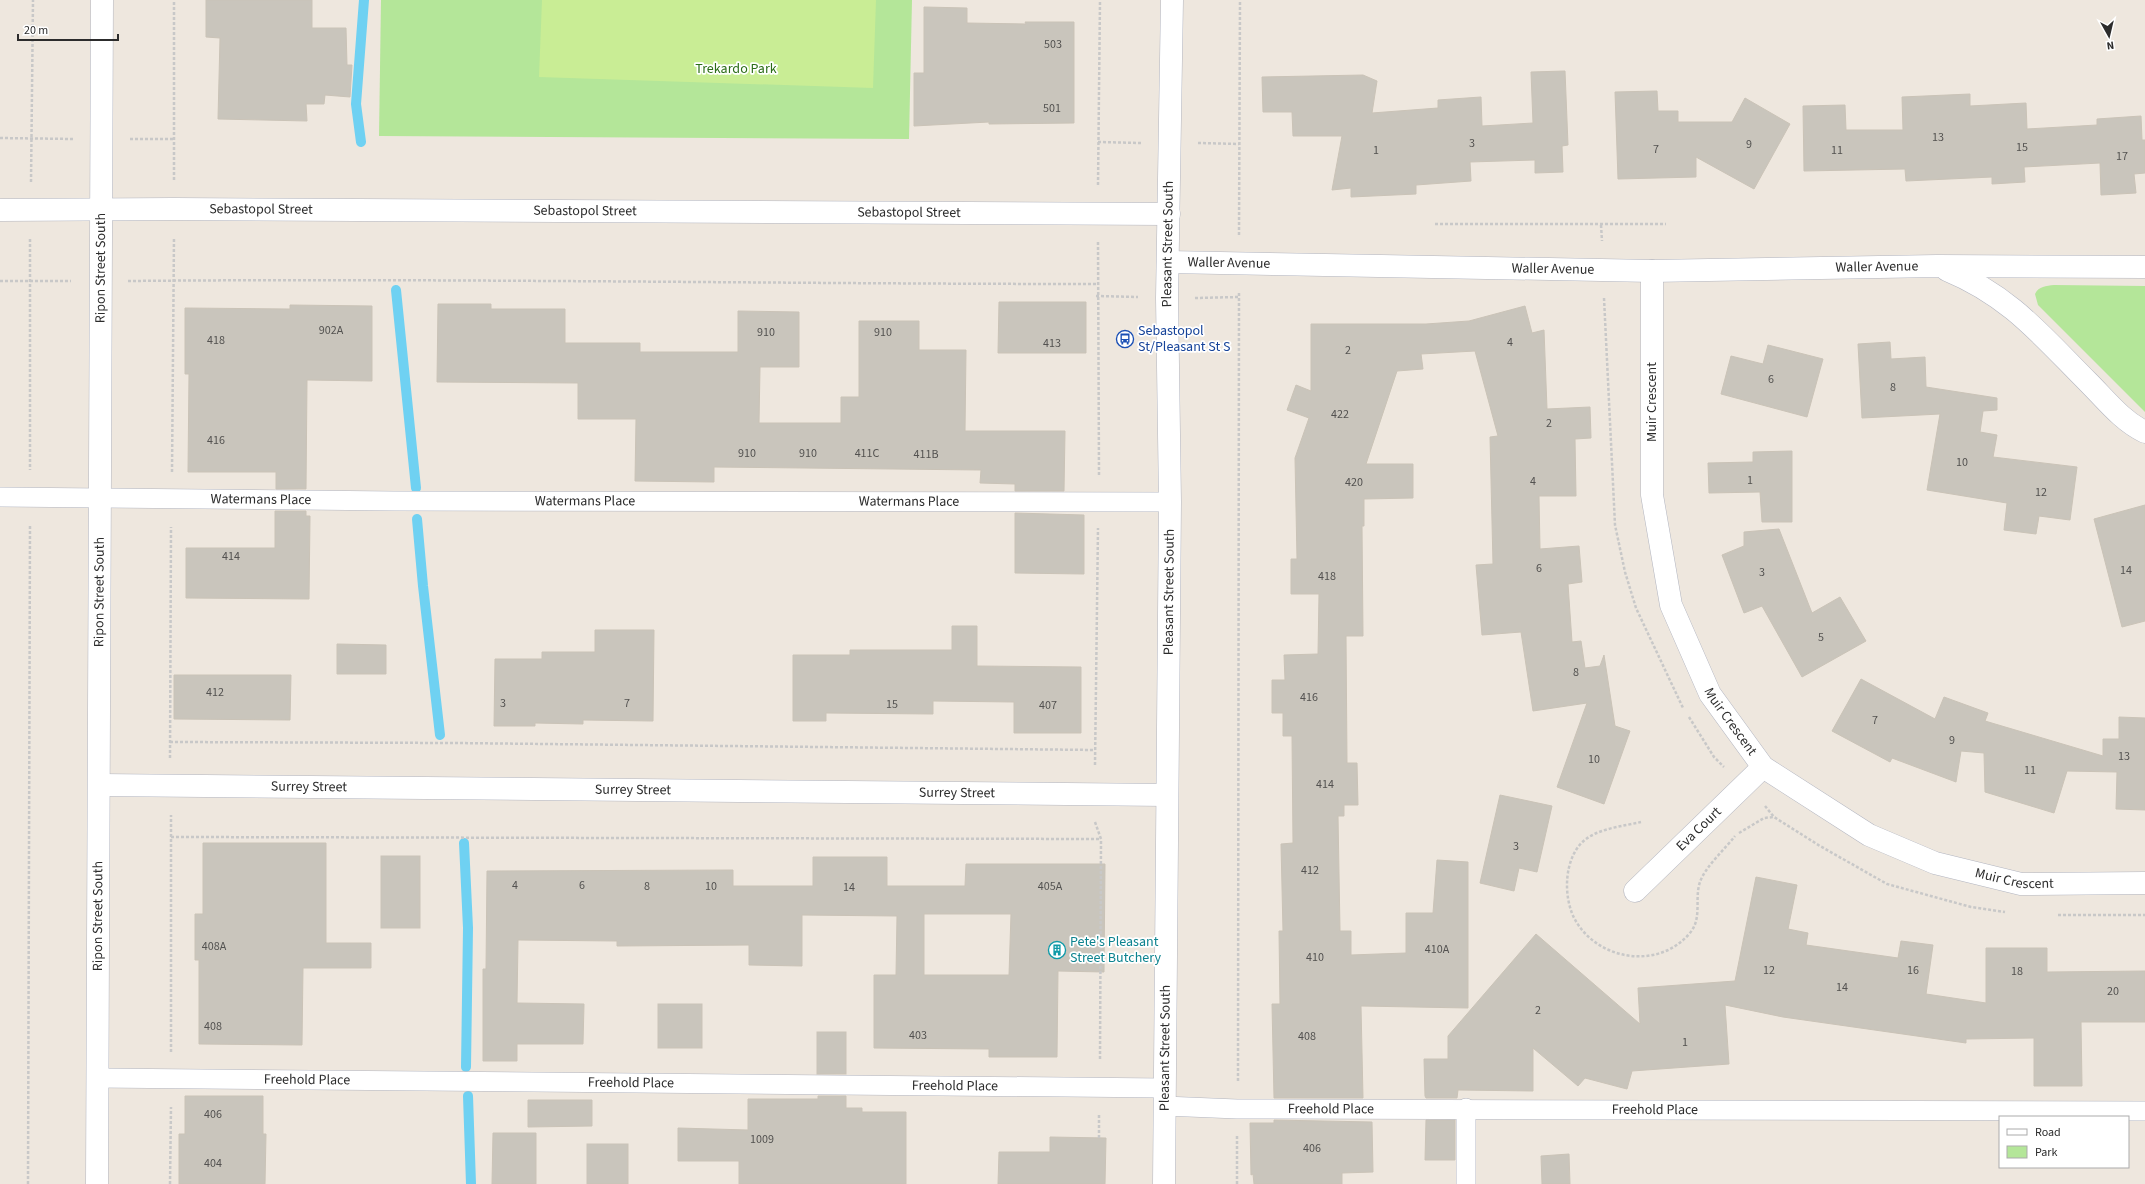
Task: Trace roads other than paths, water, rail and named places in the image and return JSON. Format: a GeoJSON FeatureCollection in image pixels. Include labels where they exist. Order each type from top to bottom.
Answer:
{"type":"FeatureCollection","features":[{"type":"Feature","properties":{"kind":"street","name":"Ripon Street South"},"geometry":{"type":"LineString","coordinates":[[97,1184],[100,785],[99,499],[102,210],[102,0]]}},
{"type":"Feature","properties":{"kind":"street","name":"Pleasant Street South"},"geometry":{"type":"LineString","coordinates":[[1164,1184],[1170,502],[1168,262],[1172,0]]}},
{"type":"Feature","properties":{"kind":"street","name":"Sebastopol Street"},"geometry":{"type":"LineString","coordinates":[[0,210],[174,209],[1098,215],[1169,214]]}},
{"type":"Feature","properties":{"kind":"street","name":"Waller Avenue"},"geometry":{"type":"LineString","coordinates":[[1168,262],[1652,271],[1937,266],[2145,267]]}},
{"type":"Feature","properties":{"kind":"street","name":"Waller Avenue"},"geometry":{"type":"LineString","coordinates":[[1937,266],[1970,280],[2004,300],[2022,315],[2122,417],[2145,432]]}},
{"type":"Feature","properties":{"kind":"street","name":"Muir Crescent"},"geometry":{"type":"LineString","coordinates":[[1652,271],[1652,495],[1671,605],[1710,694],[1763,767],[1869,836],[1935,862],[2021,884],[2145,883]]}},
{"type":"Feature","properties":{"kind":"street","name":"Eva Court"},"geometry":{"type":"LineString","coordinates":[[1636,891],[1763,767]]}},
{"type":"Feature","properties":{"kind":"street","name":"Surrey Street"},"geometry":{"type":"LineString","coordinates":[[100,785],[1167,795]]}},
{"type":"Feature","properties":{"kind":"lane","name":"Watermans Place"},"geometry":{"type":"LineString","coordinates":[[0,497],[394,501],[1170,502]]}},
{"type":"Feature","properties":{"kind":"lane","name":"Freehold Place"},"geometry":{"type":"LineString","coordinates":[[97,1078],[458,1080],[1099,1087],[1237,1109],[1466,1108],[2145,1111]]}},
{"type":"Feature","properties":{"kind":"lane"},"geometry":{"type":"LineString","coordinates":[[1466,1108],[1466,1184]]}},
{"type":"Feature","properties":{"kind":"waterway"},"geometry":{"type":"LineString","coordinates":[[361,142],[356,104],[364,0]]}},
{"type":"Feature","properties":{"kind":"waterway"},"geometry":{"type":"LineString","coordinates":[[396,290],[416,488]]}},
{"type":"Feature","properties":{"kind":"waterway"},"geometry":{"type":"LineString","coordinates":[[417,519],[440,735]]}},
{"type":"Feature","properties":{"kind":"waterway"},"geometry":{"type":"LineString","coordinates":[[464,843],[468,928],[466,1067]]}},
{"type":"Feature","properties":{"kind":"waterway"},"geometry":{"type":"LineString","coordinates":[[468,1096],[471,1184]]}},
{"type":"Feature","properties":{"kind":"place","name":"Sebastopol St/Pleasant St S"},"geometry":{"type":"Point","coordinates":[1125,339]}},
{"type":"Feature","properties":{"kind":"place","name":"Pete's Pleasant Street Butchery"},"geometry":{"type":"Point","coordinates":[1057,950]}},
{"type":"Feature","properties":{"kind":"park label","name":"Trekardo Park"},"geometry":{"type":"Point","coordinates":[736,69]}}]}
